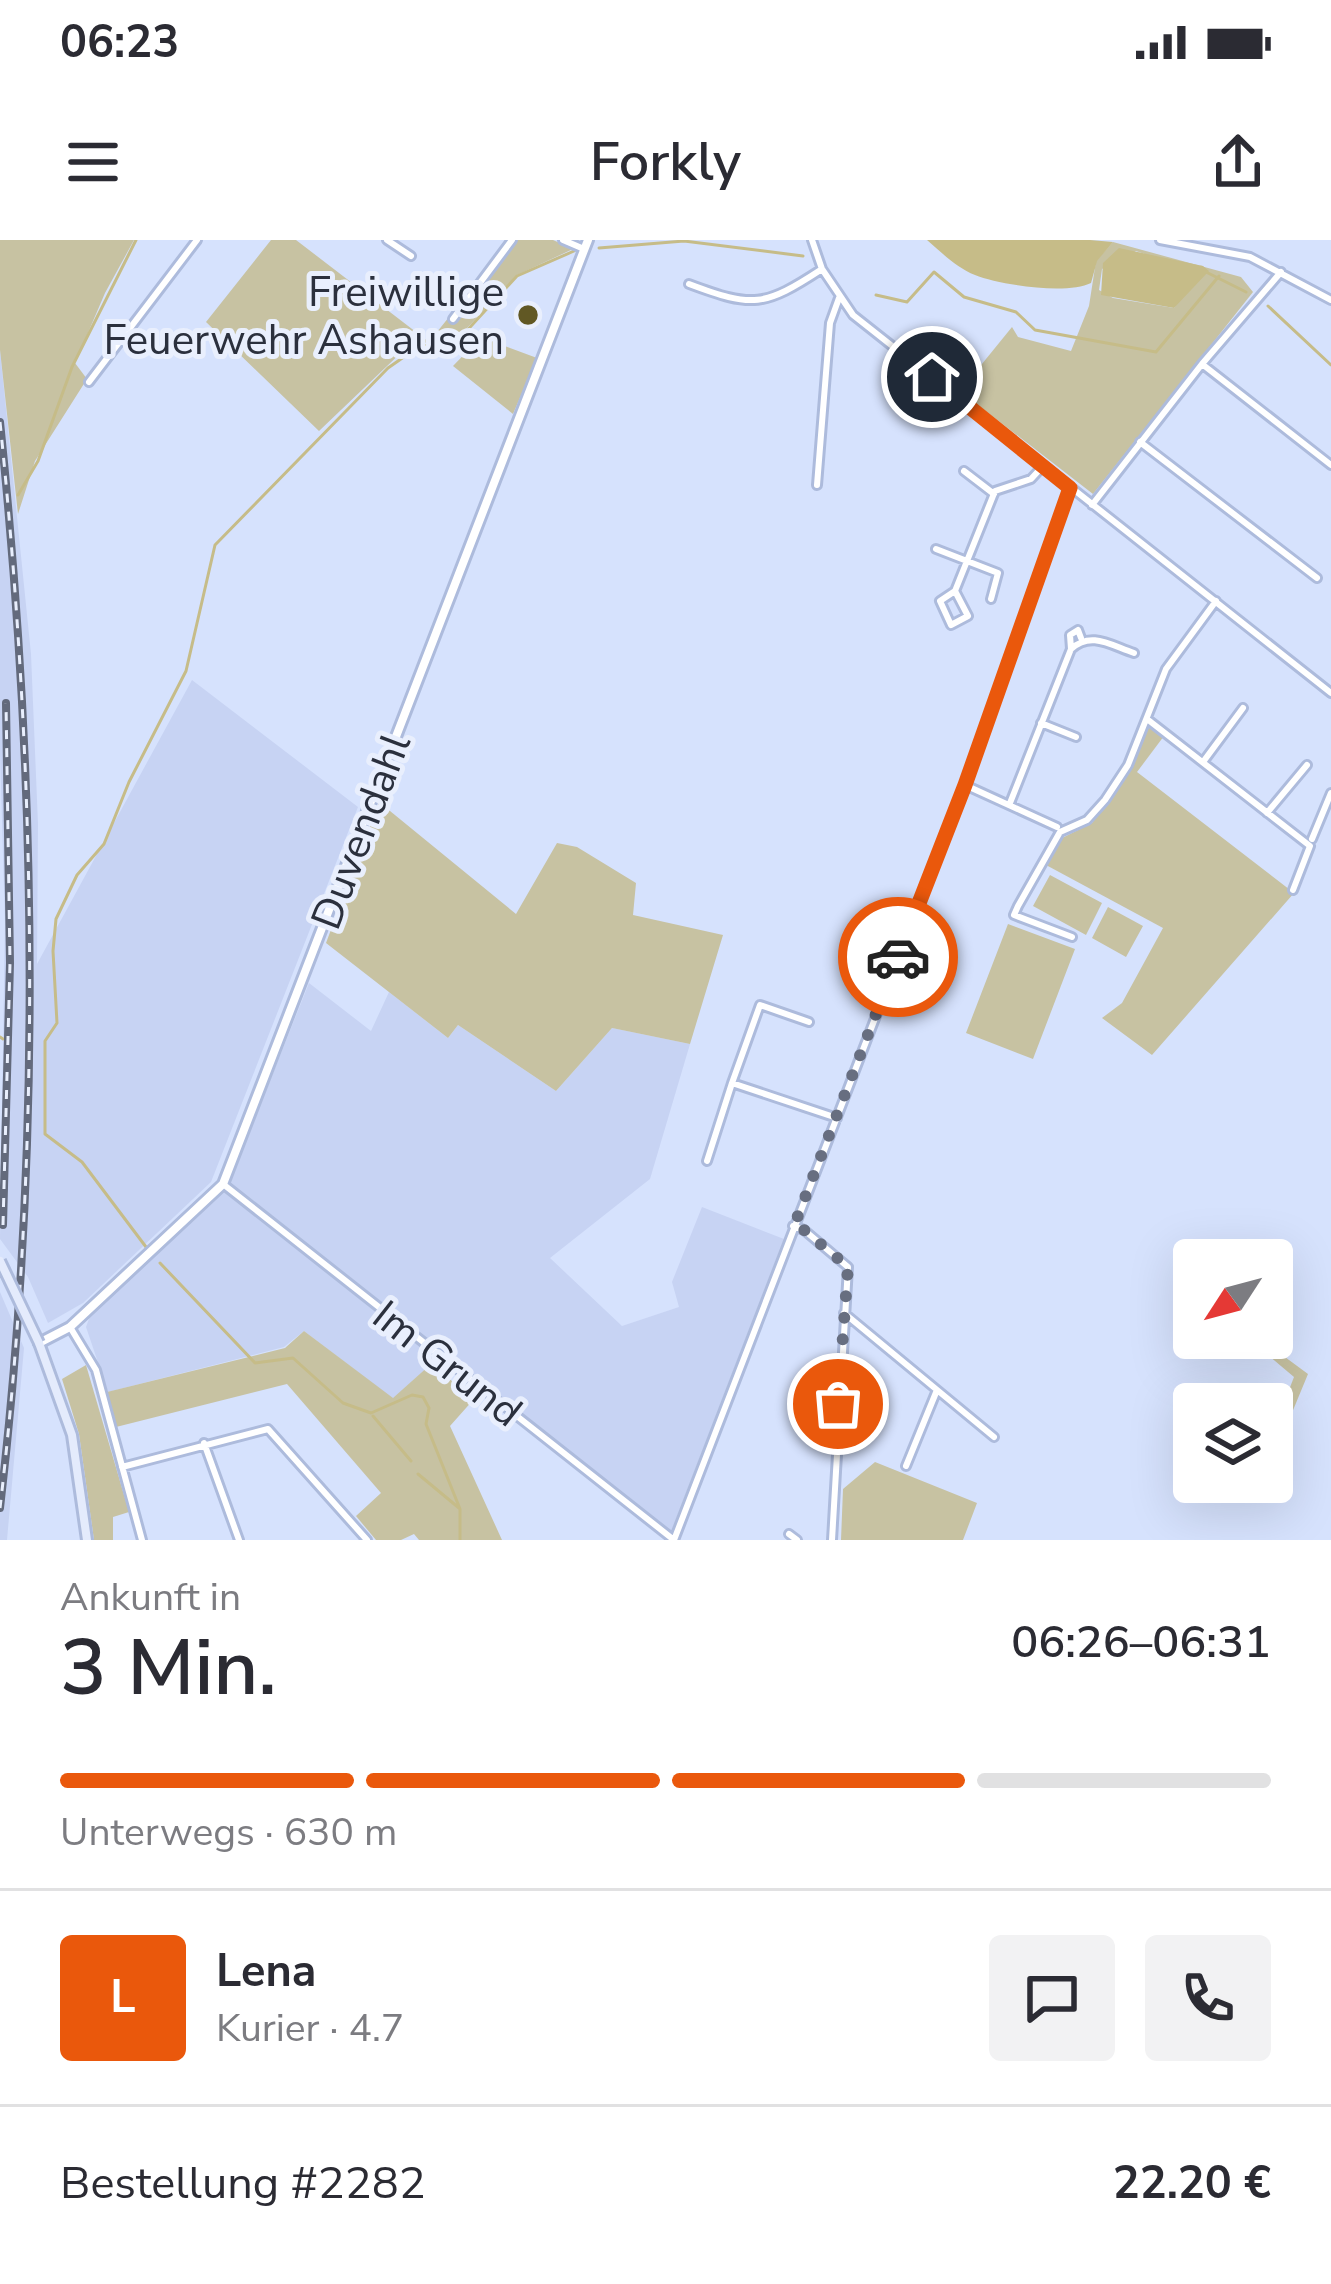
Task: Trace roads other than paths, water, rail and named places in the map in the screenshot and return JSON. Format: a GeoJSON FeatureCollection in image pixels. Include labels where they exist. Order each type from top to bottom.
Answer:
{"type":"FeatureCollection","features":[{"type":"Feature","properties":{"kind":"main road"},"geometry":{"type":"LineString","coordinates":[[0,1261],[39,1343],[72,1435],[87,1540]]}},
{"type":"Feature","properties":{"kind":"street"},"geometry":{"type":"LineString","coordinates":[[88,382],[197,240]]}},
{"type":"Feature","properties":{"kind":"street"},"geometry":{"type":"LineString","coordinates":[[387,240],[411,256]]}},
{"type":"Feature","properties":{"kind":"street"},"geometry":{"type":"LineString","coordinates":[[453,319],[512,240]]}},
{"type":"Feature","properties":{"kind":"street","name":"Duvendahl"},"geometry":{"type":"LineString","coordinates":[[39,1343],[70,1327],[223,1184],[586,244],[563,240]]}},
{"type":"Feature","properties":{"kind":"street"},"geometry":{"type":"LineString","coordinates":[[812,240],[822,269],[854,315],[1331,693]]}},
{"type":"Feature","properties":{"kind":"street"},"geometry":{"type":"LineString","coordinates":[[1160,240],[1250,257],[1331,300]]}},
{"type":"Feature","properties":{"kind":"street"},"geometry":{"type":"LineString","coordinates":[[689,284],[736,302],[770,299],[822,269]]}},
{"type":"Feature","properties":{"kind":"street"},"geometry":{"type":"LineString","coordinates":[[1093,505],[1202,364],[1281,272]]}},
{"type":"Feature","properties":{"kind":"street"},"geometry":{"type":"LineString","coordinates":[[817,485],[830,323],[839,298]]}},
{"type":"Feature","properties":{"kind":"street"},"geometry":{"type":"LineString","coordinates":[[1202,364],[1331,465]]}},
{"type":"Feature","properties":{"kind":"street"},"geometry":{"type":"LineString","coordinates":[[1140,442],[1317,578]]}},
{"type":"Feature","properties":{"kind":"street"},"geometry":{"type":"LineString","coordinates":[[955,591],[968,616],[951,625],[940,601],[955,591],[994,494],[1031,479],[1043,466]]}},
{"type":"Feature","properties":{"kind":"street"},"geometry":{"type":"LineString","coordinates":[[964,471],[994,494]]}},
{"type":"Feature","properties":{"kind":"street"},"geometry":{"type":"LineString","coordinates":[[674,1540],[965,785],[1070,488]]}},
{"type":"Feature","properties":{"kind":"street"},"geometry":{"type":"LineString","coordinates":[[936,549],[998,572],[991,599]]}},
{"type":"Feature","properties":{"kind":"street"},"geometry":{"type":"LineString","coordinates":[[1072,937],[1014,915],[1060,832],[1087,820],[1105,800],[1127,765],[1166,669],[1216,601]]}},
{"type":"Feature","properties":{"kind":"street"},"geometry":{"type":"LineString","coordinates":[[1010,803],[1071,649],[1091,638],[1134,653]]}},
{"type":"Feature","properties":{"kind":"street"},"geometry":{"type":"LineString","coordinates":[[1203,762],[1244,708]]}},
{"type":"Feature","properties":{"kind":"street"},"geometry":{"type":"LineString","coordinates":[[1147,719],[1310,846],[1293,890]]}},
{"type":"Feature","properties":{"kind":"street"},"geometry":{"type":"LineString","coordinates":[[1041,723],[1076,737]]}},
{"type":"Feature","properties":{"kind":"street"},"geometry":{"type":"LineString","coordinates":[[1267,813],[1307,765]]}},
{"type":"Feature","properties":{"kind":"street"},"geometry":{"type":"LineString","coordinates":[[965,785],[1057,826]]}},
{"type":"Feature","properties":{"kind":"street"},"geometry":{"type":"LineString","coordinates":[[1312,839],[1331,795]]}},
{"type":"Feature","properties":{"kind":"street"},"geometry":{"type":"LineString","coordinates":[[707,1161],[760,1005],[809,1022]]}},
{"type":"Feature","properties":{"kind":"street"},"geometry":{"type":"LineString","coordinates":[[732,1083],[837,1118]]}},
{"type":"Feature","properties":{"kind":"street","name":"Im Grund"},"geometry":{"type":"LineString","coordinates":[[223,1184],[674,1540]]}},
{"type":"Feature","properties":{"kind":"street"},"geometry":{"type":"LineString","coordinates":[[794,1226],[848,1267],[832,1540]]}},
{"type":"Feature","properties":{"kind":"street"},"geometry":{"type":"LineString","coordinates":[[843,1313],[994,1437]]}},
{"type":"Feature","properties":{"kind":"street"},"geometry":{"type":"LineString","coordinates":[[70,1327],[96,1370],[142,1540]]}},
{"type":"Feature","properties":{"kind":"street"},"geometry":{"type":"LineString","coordinates":[[906,1466],[937,1390]]}},
{"type":"Feature","properties":{"kind":"street"},"geometry":{"type":"LineString","coordinates":[[122,1467],[268,1429],[367,1540]]}},
{"type":"Feature","properties":{"kind":"street"},"geometry":{"type":"LineString","coordinates":[[204,1443],[239,1540]]}},
{"type":"Feature","properties":{"kind":"waterway"},"geometry":{"type":"LineString","coordinates":[[18,495],[38,461],[72,367],[136,240]]}},
{"type":"Feature","properties":{"kind":"waterway"},"geometry":{"type":"LineString","coordinates":[[599,248],[684,241],[803,256]]}},
{"type":"Feature","properties":{"kind":"waterway"},"geometry":{"type":"LineString","coordinates":[[146,1247],[82,1162],[45,1134],[45,1041],[57,1023],[56,919],[77,875],[104,844],[129,782],[186,671],[215,545],[388,368],[421,345],[450,349],[517,276],[574,251]]}},
{"type":"Feature","properties":{"kind":"waterway"},"geometry":{"type":"LineString","coordinates":[[876,295],[907,302],[934,272],[964,297],[1016,312],[1035,330],[1156,352],[1219,276]]}},
{"type":"Feature","properties":{"kind":"waterway"},"geometry":{"type":"LineString","coordinates":[[1206,272],[1246,292]]}},
{"type":"Feature","properties":{"kind":"waterway"},"geometry":{"type":"LineString","coordinates":[[1268,306],[1331,365]]}},
{"type":"Feature","properties":{"kind":"waterway"},"geometry":{"type":"LineString","coordinates":[[160,1263],[255,1363],[293,1358],[343,1403],[371,1413],[412,1395],[423,1397],[429,1408],[426,1424],[460,1509],[460,1540]]}},
{"type":"Feature","properties":{"kind":"waterway"},"geometry":{"type":"LineString","coordinates":[[373,1416],[411,1461]]}},
{"type":"Feature","properties":{"kind":"waterway"},"geometry":{"type":"LineString","coordinates":[[418,1474],[459,1508]]}},
{"type":"Feature","properties":{"kind":"railway"},"geometry":{"type":"LineString","coordinates":[[0,422],[22,693],[30,965],[23,1237],[0,1508]]}},
{"type":"Feature","properties":{"kind":"railway"},"geometry":{"type":"LineString","coordinates":[[3,1225],[10,963],[6,703]]}},
{"type":"Feature","properties":{"kind":"place","name":"Freiwillige Feuerwehr Ashausen"},"geometry":{"type":"Point","coordinates":[528,315]}}]}
